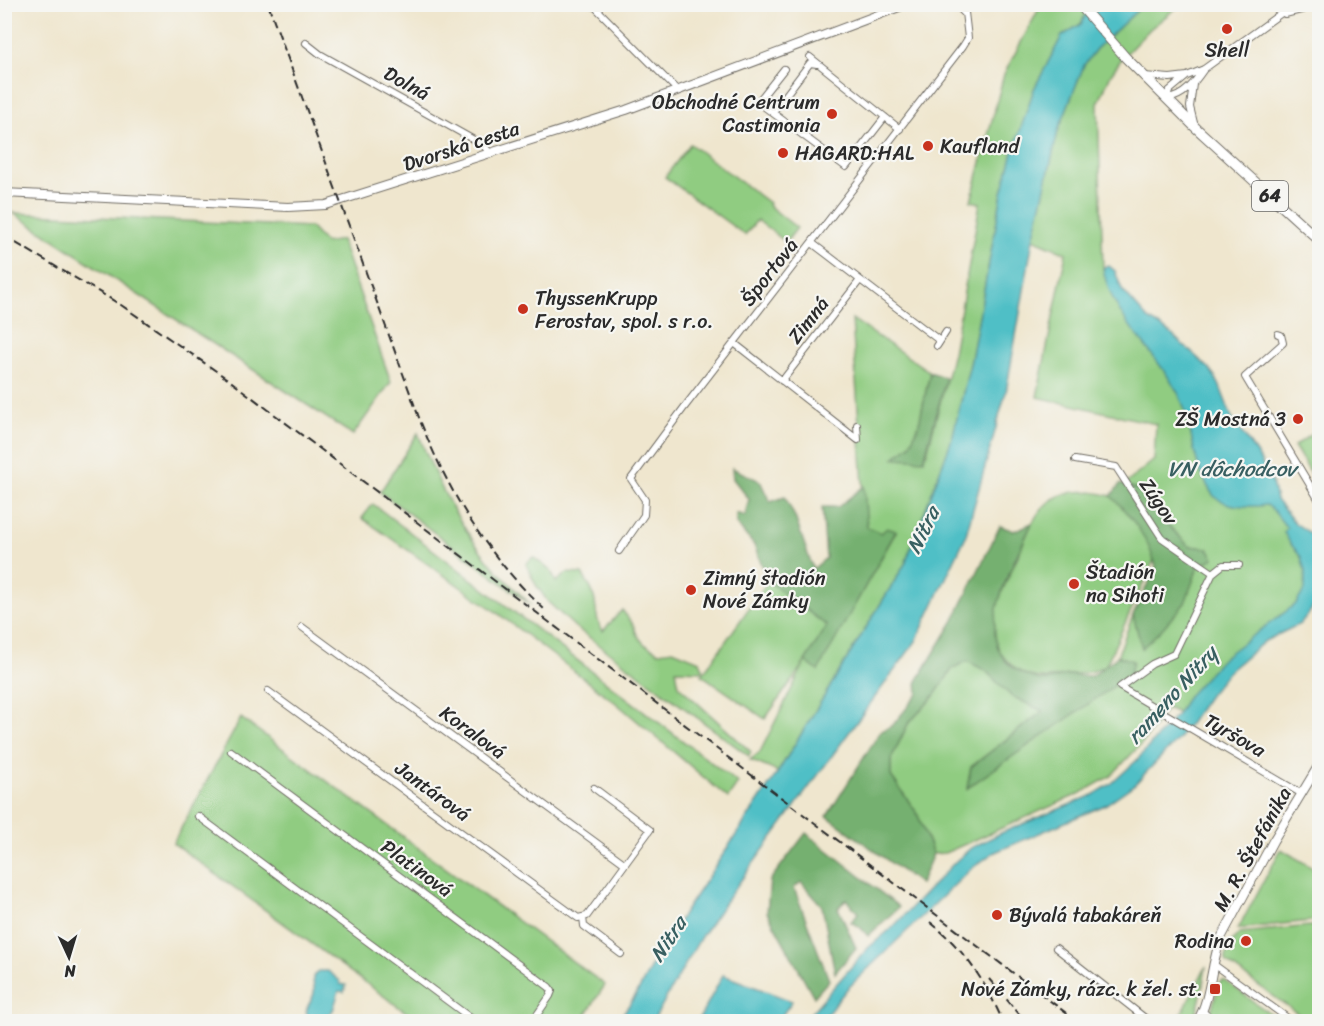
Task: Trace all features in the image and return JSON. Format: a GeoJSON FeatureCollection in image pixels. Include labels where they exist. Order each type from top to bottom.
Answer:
{"type":"FeatureCollection","features":[{"type":"Feature","properties":{"kind":"main road","name":"64"},"geometry":{"type":"LineString","coordinates":[[1079,4],[1122,54],[1195,127],[1320,241]]}},
{"type":"Feature","properties":{"kind":"street"},"geometry":{"type":"LineString","coordinates":[[592,4],[678,91]]}},
{"type":"Feature","properties":{"kind":"street","name":"Dvorská cesta"},"geometry":{"type":"LineString","coordinates":[[4,193],[315,207],[340,202],[492,154],[678,91],[907,4]]}},
{"type":"Feature","properties":{"kind":"street"},"geometry":{"type":"LineString","coordinates":[[955,4],[964,13]]}},
{"type":"Feature","properties":{"kind":"street","name":"Športová"},"geometry":{"type":"LineString","coordinates":[[619,551],[644,514],[645,500],[631,479],[968,38],[964,4]]}},
{"type":"Feature","properties":{"kind":"street"},"geometry":{"type":"LineString","coordinates":[[1144,75],[1170,78],[1187,76],[1204,69],[1294,4]]}},
{"type":"Feature","properties":{"kind":"street"},"geometry":{"type":"LineString","coordinates":[[1281,15],[1317,6]]}},
{"type":"Feature","properties":{"kind":"street","name":"Dolná"},"geometry":{"type":"LineString","coordinates":[[306,42],[320,54],[483,145],[492,154]]}},
{"type":"Feature","properties":{"kind":"street"},"geometry":{"type":"LineString","coordinates":[[805,43],[810,60],[900,129]]}},
{"type":"Feature","properties":{"kind":"street"},"geometry":{"type":"LineString","coordinates":[[773,112],[810,60]]}},
{"type":"Feature","properties":{"kind":"street"},"geometry":{"type":"LineString","coordinates":[[784,69],[761,98],[762,105],[846,167],[885,117]]}},
{"type":"Feature","properties":{"kind":"street"},"geometry":{"type":"LineString","coordinates":[[1187,76],[1169,91],[1167,99],[1175,98],[1193,84],[1204,69]]}},
{"type":"Feature","properties":{"kind":"street"},"geometry":{"type":"LineString","coordinates":[[1193,84],[1190,107],[1195,127]]}},
{"type":"Feature","properties":{"kind":"street"},"geometry":{"type":"LineString","coordinates":[[812,243],[938,344],[946,332]]}},
{"type":"Feature","properties":{"kind":"street","name":"Zimná"},"geometry":{"type":"LineString","coordinates":[[782,381],[860,280]]}},
{"type":"Feature","properties":{"kind":"street"},"geometry":{"type":"LineString","coordinates":[[1278,334],[1281,335],[1283,343],[1245,377],[1320,502]]}},
{"type":"Feature","properties":{"kind":"street"},"geometry":{"type":"LineString","coordinates":[[734,343],[858,440],[857,425]]}},
{"type":"Feature","properties":{"kind":"street","name":"Zúgov"},"geometry":{"type":"LineString","coordinates":[[1075,460],[1116,467],[1162,538],[1213,573]]}},
{"type":"Feature","properties":{"kind":"street"},"geometry":{"type":"LineString","coordinates":[[1213,573],[1223,565],[1239,565]]}},
{"type":"Feature","properties":{"kind":"street","name":"Tyršova"},"geometry":{"type":"LineString","coordinates":[[1213,573],[1174,654],[1152,664],[1120,687],[1302,794]]}},
{"type":"Feature","properties":{"kind":"street","name":"Koralová"},"geometry":{"type":"LineString","coordinates":[[302,627],[624,863]]}},
{"type":"Feature","properties":{"kind":"street","name":"Jantárová"},"geometry":{"type":"LineString","coordinates":[[268,691],[580,918],[584,926],[621,954]]}},
{"type":"Feature","properties":{"kind":"street","name":"Platinová"},"geometry":{"type":"LineString","coordinates":[[231,752],[549,987],[552,991],[550,996],[532,1022]]}},
{"type":"Feature","properties":{"kind":"street","name":"M. R. Štefánika"},"geometry":{"type":"LineString","coordinates":[[1197,1022],[1203,1012],[1221,938],[1273,841],[1320,763]]}},
{"type":"Feature","properties":{"kind":"street"},"geometry":{"type":"LineString","coordinates":[[580,918],[587,916],[650,830],[594,788]]}},
{"type":"Feature","properties":{"kind":"street"},"geometry":{"type":"LineString","coordinates":[[198,816],[476,1022]]}},
{"type":"Feature","properties":{"kind":"street"},"geometry":{"type":"LineString","coordinates":[[1056,948],[1150,1022]]}},
{"type":"Feature","properties":{"kind":"street"},"geometry":{"type":"LineString","coordinates":[[1213,964],[1293,1022]]}},
{"type":"Feature","properties":{"kind":"street"},"geometry":{"type":"LineString","coordinates":[[1203,1012],[1216,1022]]}},
{"type":"Feature","properties":{"kind":"green space"},"geometry":{"type":"Polygon","coordinates":[[[1041,5],[1090,5],[1081,24],[1062,36],[1034,89],[1002,193],[971,360],[952,439],[905,564],[778,772],[750,760],[760,752],[805,662],[765,719],[702,675],[768,581],[828,626],[805,661],[818,670],[896,532],[882,534],[867,527],[852,319],[930,372],[919,424],[910,445],[895,458],[927,453],[953,353],[980,203],[971,201],[1004,74],[1041,5]]]}},
{"type":"Feature","properties":{"kind":"green space"},"geometry":{"type":"Polygon","coordinates":[[[1143,5],[1180,5],[1150,29],[1123,57],[1111,74],[1098,104],[1103,268],[1192,407],[1298,539],[1311,575],[1309,595],[1228,664],[1187,717],[1167,708],[1145,740],[1111,776],[1079,794],[945,853],[933,854],[917,813],[891,776],[891,759],[908,724],[934,696],[953,668],[967,661],[985,670],[1011,696],[1043,711],[971,767],[968,788],[1112,670],[1133,615],[1156,567],[1154,560],[1106,665],[1094,671],[1038,678],[1015,668],[1003,656],[996,643],[994,629],[999,599],[1028,533],[1046,504],[1067,493],[1074,492],[1111,496],[1154,460],[1156,424],[1037,397],[1066,253],[1033,239],[1058,131],[1084,65],[1096,49],[1143,5]]]}},
{"type":"Feature","properties":{"kind":"green space"},"geometry":{"type":"Polygon","coordinates":[[[690,144],[769,203],[768,205],[797,228],[786,242],[757,220],[745,235],[665,177],[690,144]]]}},
{"type":"Feature","properties":{"kind":"green space"},"geometry":{"type":"Polygon","coordinates":[[[13,213],[310,227],[325,243],[341,240],[391,382],[353,435],[13,213]]]}},
{"type":"Feature","properties":{"kind":"green space"},"geometry":{"type":"Polygon","coordinates":[[[930,372],[946,378],[924,460],[894,458],[910,445],[919,424],[930,372]]]}},
{"type":"Feature","properties":{"kind":"green space"},"geometry":{"type":"Polygon","coordinates":[[[1319,430],[1319,487],[1294,446],[1319,430]]]}},
{"type":"Feature","properties":{"kind":"green space"},"geometry":{"type":"Polygon","coordinates":[[[418,433],[441,486],[459,519],[492,565],[531,605],[380,492],[418,433]]]}},
{"type":"Feature","properties":{"kind":"green space"},"geometry":{"type":"Polygon","coordinates":[[[732,468],[760,481],[770,502],[785,497],[795,517],[813,569],[826,558],[822,507],[838,507],[864,486],[867,527],[881,533],[887,528],[896,531],[818,671],[805,661],[827,626],[768,581],[754,545],[736,524],[736,513],[745,516],[749,499],[733,479],[732,468]]]}},
{"type":"Feature","properties":{"kind":"green space"},"geometry":{"type":"Polygon","coordinates":[[[1120,484],[1148,495],[1171,528],[1189,546],[1208,548],[1214,558],[1198,567],[1185,603],[1142,648],[1133,615],[1156,567],[1139,529],[1111,496],[1120,484]]]}},
{"type":"Feature","properties":{"kind":"green space"},"geometry":{"type":"Polygon","coordinates":[[[373,504],[738,783],[728,798],[616,703],[492,609],[362,518],[373,504]]]}},
{"type":"Feature","properties":{"kind":"green space"},"geometry":{"type":"Polygon","coordinates":[[[1032,523],[1000,596],[995,636],[1000,653],[1012,667],[1028,676],[1042,680],[1069,675],[1092,676],[1118,656],[1133,661],[1130,675],[967,788],[971,767],[1043,711],[1011,696],[985,670],[967,661],[953,668],[934,696],[908,724],[891,759],[891,776],[917,813],[933,854],[920,884],[827,816],[880,732],[893,725],[918,694],[917,681],[953,622],[1000,526],[1014,531],[1032,523]]]}},
{"type":"Feature","properties":{"kind":"green space"},"geometry":{"type":"Polygon","coordinates":[[[533,557],[551,571],[556,582],[567,573],[582,574],[592,591],[597,619],[603,631],[622,610],[644,644],[659,652],[673,650],[700,661],[704,671],[676,670],[679,686],[751,752],[749,756],[575,627],[548,602],[536,585],[526,564],[533,557]]]}},
{"type":"Feature","properties":{"kind":"green space"},"geometry":{"type":"Polygon","coordinates":[[[241,718],[605,985],[582,1021],[418,1021],[173,843],[241,718]]]}},
{"type":"Feature","properties":{"kind":"green space"},"geometry":{"type":"Polygon","coordinates":[[[806,833],[899,907],[868,936],[860,927],[851,922],[858,913],[846,899],[838,908],[856,948],[835,973],[822,906],[801,882],[794,888],[829,980],[814,997],[767,912],[770,880],[806,833]]]}},
{"type":"Feature","properties":{"kind":"green space"},"geometry":{"type":"Polygon","coordinates":[[[1281,849],[1313,868],[1318,874],[1319,920],[1238,929],[1281,849]]]}},
{"type":"Feature","properties":{"kind":"green space"},"geometry":{"type":"Polygon","coordinates":[[[1319,925],[1319,1021],[1308,1021],[1226,962],[1229,946],[1240,933],[1319,925]]]}},
{"type":"Feature","properties":{"kind":"green space"},"geometry":{"type":"Polygon","coordinates":[[[1206,966],[1195,1015],[1192,1021],[1179,1021],[1182,1013],[1206,966]]]}},
{"type":"Feature","properties":{"kind":"green space"},"geometry":{"type":"Polygon","coordinates":[[[1224,980],[1280,1021],[1219,1021],[1211,1011],[1220,981],[1224,980]]]}},
{"type":"Feature","properties":{"kind":"water","name":"Nitra"},"geometry":{"type":"Polygon","coordinates":[[[1090,5],[1143,5],[1096,49],[1084,65],[1058,131],[1033,239],[1006,392],[965,538],[916,641],[725,902],[701,937],[653,1021],[617,1022],[636,995],[662,946],[778,772],[905,564],[952,439],[971,360],[1002,193],[1013,152],[1034,89],[1062,36],[1081,24],[1090,5]]]}},
{"type":"Feature","properties":{"kind":"water","name":"VN dôchodcov"},"geometry":{"type":"Polygon","coordinates":[[[1109,266],[1115,271],[1122,290],[1147,318],[1169,332],[1210,369],[1219,384],[1232,418],[1258,456],[1272,482],[1276,500],[1295,523],[1314,536],[1319,547],[1319,600],[1300,624],[1265,641],[1228,672],[1180,737],[1135,784],[1105,805],[993,853],[971,869],[846,990],[822,1021],[803,1022],[868,948],[893,927],[971,848],[1001,833],[1093,795],[1111,784],[1137,760],[1178,713],[1188,696],[1224,657],[1296,604],[1305,589],[1305,571],[1301,557],[1284,532],[1287,528],[1273,510],[1267,505],[1232,505],[1219,500],[1211,492],[1197,462],[1183,404],[1169,377],[1124,318],[1115,302],[1103,268],[1109,266]]]}},
{"type":"Feature","properties":{"kind":"water"},"geometry":{"type":"Polygon","coordinates":[[[318,971],[328,971],[340,981],[340,984],[346,985],[344,992],[339,991],[333,1010],[323,1021],[309,1016],[306,1010],[314,993],[313,976],[318,971]]]}},
{"type":"Feature","properties":{"kind":"water"},"geometry":{"type":"Polygon","coordinates":[[[723,975],[792,1001],[778,1021],[698,1021],[723,975]]]}},
{"type":"Feature","properties":{"kind":"railway"},"geometry":{"type":"LineString","coordinates":[[268,4],[421,423],[433,450],[458,500],[488,546],[505,568],[545,610]]}},
{"type":"Feature","properties":{"kind":"railway"},"geometry":{"type":"LineString","coordinates":[[4,236],[121,305],[229,380],[1078,1022]]}},
{"type":"Feature","properties":{"kind":"railway"},"geometry":{"type":"LineString","coordinates":[[930,922],[953,943],[973,967],[1003,1022]]}},
{"type":"Feature","properties":{"kind":"railway"},"geometry":{"type":"LineString","coordinates":[[989,979],[1026,1022]]}},
{"type":"Feature","properties":{"kind":"place","name":"Shell"},"geometry":{"type":"Point","coordinates":[1227,29]}},
{"type":"Feature","properties":{"kind":"place","name":"Obchodné Centrum Castimonia"},"geometry":{"type":"Point","coordinates":[832,114]}},
{"type":"Feature","properties":{"kind":"place","name":"Kaufland"},"geometry":{"type":"Point","coordinates":[928,146]}},
{"type":"Feature","properties":{"kind":"place","name":"HAGARD:HAL"},"geometry":{"type":"Point","coordinates":[783,153]}},
{"type":"Feature","properties":{"kind":"place","name":"ThyssenKrupp Ferostav, spol. s r.o."},"geometry":{"type":"Point","coordinates":[523,309]}},
{"type":"Feature","properties":{"kind":"place","name":"ZŠ Mostná 3"},"geometry":{"type":"Point","coordinates":[1298,419]}},
{"type":"Feature","properties":{"kind":"place","name":"Štadión na Sihoti"},"geometry":{"type":"Point","coordinates":[1074,584]}},
{"type":"Feature","properties":{"kind":"place","name":"Zimný štadión Nové Zámky"},"geometry":{"type":"Point","coordinates":[691,590]}},
{"type":"Feature","properties":{"kind":"place","name":"Bývalá tabakáreň"},"geometry":{"type":"Point","coordinates":[997,915]}},
{"type":"Feature","properties":{"kind":"place","name":"Rodina"},"geometry":{"type":"Point","coordinates":[1246,941]}},
{"type":"Feature","properties":{"kind":"place","name":"Nové Zámky, rázc. k žel. st."},"geometry":{"type":"Point","coordinates":[1215,989]}},
{"type":"Feature","properties":{"kind":"water label","name":"rameno Nitry"},"geometry":{"type":"Point","coordinates":[1172,695]}}]}
